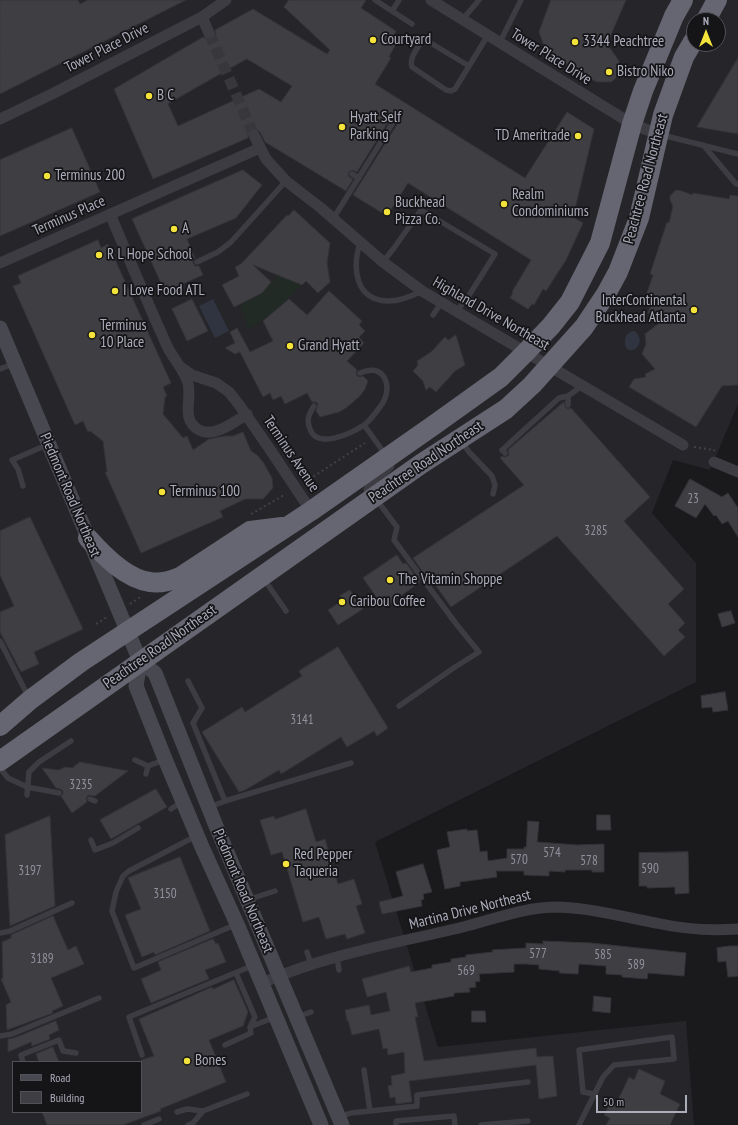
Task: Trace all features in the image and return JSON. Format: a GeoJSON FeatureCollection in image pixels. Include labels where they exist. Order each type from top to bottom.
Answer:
{"type":"FeatureCollection","features":[{"type":"Feature","properties":{"kind":"highway","name":"Peachtree Road Northeast"},"geometry":{"type":"LineString","coordinates":[[0,726],[30,700],[81,662],[311,511],[434,425],[500,377],[551,326],[570,302],[600,243],[632,124],[656,56],[683,0]]}},
{"type":"Feature","properties":{"kind":"highway"},"geometry":{"type":"LineString","coordinates":[[710,12],[717,0]]}},
{"type":"Feature","properties":{"kind":"highway","name":"Peachtree Road Northeast"},"geometry":{"type":"LineString","coordinates":[[0,760],[420,464],[506,409],[532,385],[584,327],[606,294],[618,272],[639,218],[663,115],[687,52]]}},
{"type":"Feature","properties":{"kind":"highway"},"geometry":{"type":"LineString","coordinates":[[88,538],[103,554],[118,566],[134,577],[151,583],[168,581],[180,577],[250,531],[288,526]]}},
{"type":"Feature","properties":{"kind":"main road","name":"Piedmont Road Northeast"},"geometry":{"type":"LineString","coordinates":[[0,328],[140,661],[155,673],[209,808],[340,1121]]}},
{"type":"Feature","properties":{"kind":"main road","name":"Piedmont Road Northeast"},"geometry":{"type":"LineString","coordinates":[[140,661],[136,686],[165,759],[177,805],[197,836],[237,924],[321,1125]]}},
{"type":"Feature","properties":{"kind":"street","name":"Tower Place Drive"},"geometry":{"type":"LineString","coordinates":[[0,119],[202,17],[226,0]]}},
{"type":"Feature","properties":{"kind":"street","name":"Tower Place Drive"},"geometry":{"type":"LineString","coordinates":[[431,0],[632,124],[658,134]]}},
{"type":"Feature","properties":{"kind":"street"},"geometry":{"type":"LineString","coordinates":[[202,17],[209,33]]}},
{"type":"Feature","properties":{"kind":"street","name":"Highland Drive Northeast"},"geometry":{"type":"LineString","coordinates":[[254,136],[266,159],[286,181],[321,208],[383,262],[422,291],[550,365],[582,386],[683,445]]}},
{"type":"Feature","properties":{"kind":"street","name":"Terminus Place"},"geometry":{"type":"LineString","coordinates":[[0,264],[260,148]]}},
{"type":"Feature","properties":{"kind":"street","name":"Terminus Avenue"},"geometry":{"type":"LineString","coordinates":[[110,214],[169,350],[187,380],[189,388],[187,408],[189,418],[194,426],[200,431],[210,432],[221,429],[246,414]]}},
{"type":"Feature","properties":{"kind":"street","name":"Terminus Avenue"},"geometry":{"type":"LineString","coordinates":[[180,367],[192,375],[216,383],[229,392],[246,414],[311,511]]}},
{"type":"Feature","properties":{"kind":"street"},"geometry":{"type":"LineString","coordinates":[[374,497],[369,490],[372,482],[434,425]]}},
{"type":"Feature","properties":{"kind":"street"},"geometry":{"type":"LineString","coordinates":[[714,462],[738,472]]}},
{"type":"Feature","properties":{"kind":"street","name":"Martina Drive Northeast"},"geometry":{"type":"LineString","coordinates":[[262,983],[279,975],[311,964],[473,925],[515,912],[537,908],[559,907],[591,910],[658,924],[702,930],[738,929]]}},
{"type":"Feature","properties":{"kind":"lane"},"geometry":{"type":"LineString","coordinates":[[375,0],[412,24]]}},
{"type":"Feature","properties":{"kind":"lane"},"geometry":{"type":"LineString","coordinates":[[392,11],[399,0]]}},
{"type":"Feature","properties":{"kind":"lane"},"geometry":{"type":"LineString","coordinates":[[463,19],[479,0]]}},
{"type":"Feature","properties":{"kind":"lane"},"geometry":{"type":"LineString","coordinates":[[500,42],[521,0]]}},
{"type":"Feature","properties":{"kind":"lane"},"geometry":{"type":"LineString","coordinates":[[468,66],[429,42],[424,41],[422,41],[411,59],[412,67],[451,92],[455,90],[468,66],[488,35]]}},
{"type":"Feature","properties":{"kind":"lane"},"geometry":{"type":"LineString","coordinates":[[333,219],[397,116]]}},
{"type":"Feature","properties":{"kind":"lane"},"geometry":{"type":"LineString","coordinates":[[658,134],[738,154]]}},
{"type":"Feature","properties":{"kind":"lane"},"geometry":{"type":"LineString","coordinates":[[704,145],[736,184],[738,184]]}},
{"type":"Feature","properties":{"kind":"lane"},"geometry":{"type":"LineString","coordinates":[[352,174],[359,178]]}},
{"type":"Feature","properties":{"kind":"lane"},"geometry":{"type":"LineString","coordinates":[[197,262],[218,252],[231,242],[286,181]]}},
{"type":"Feature","properties":{"kind":"lane"},"geometry":{"type":"LineString","coordinates":[[383,262],[421,210],[495,254],[468,297],[456,312]]}},
{"type":"Feature","properties":{"kind":"lane"},"geometry":{"type":"LineString","coordinates":[[360,243],[357,255],[357,275],[361,287],[370,296],[376,299],[389,301],[407,297],[422,291]]}},
{"type":"Feature","properties":{"kind":"lane"},"geometry":{"type":"LineString","coordinates":[[433,315],[441,303]]}},
{"type":"Feature","properties":{"kind":"lane"},"geometry":{"type":"LineString","coordinates":[[0,369],[15,363]]}},
{"type":"Feature","properties":{"kind":"lane"},"geometry":{"type":"LineString","coordinates":[[314,406],[309,415],[308,422],[310,431],[315,437],[325,440],[334,438],[364,424],[384,402],[386,380],[382,374],[376,371],[370,370],[360,373]]}},
{"type":"Feature","properties":{"kind":"lane"},"geometry":{"type":"LineString","coordinates":[[505,453],[502,450],[553,403],[559,398],[568,396],[582,386]]}},
{"type":"Feature","properties":{"kind":"lane"},"geometry":{"type":"LineString","coordinates":[[568,396],[568,405]]}},
{"type":"Feature","properties":{"kind":"lane"},"geometry":{"type":"LineString","coordinates":[[364,424],[388,457]]}},
{"type":"Feature","properties":{"kind":"lane"},"geometry":{"type":"LineString","coordinates":[[459,439],[492,476],[495,486],[493,494]]}},
{"type":"Feature","properties":{"kind":"lane"},"geometry":{"type":"LineString","coordinates":[[23,486],[18,469],[12,460],[49,444]]}},
{"type":"Feature","properties":{"kind":"lane"},"geometry":{"type":"LineString","coordinates":[[374,497],[397,527],[394,540],[457,625],[479,652],[399,706]]}},
{"type":"Feature","properties":{"kind":"lane"},"geometry":{"type":"LineString","coordinates":[[261,576],[286,611]]}},
{"type":"Feature","properties":{"kind":"lane"},"geometry":{"type":"LineString","coordinates":[[0,641],[30,700]]}},
{"type":"Feature","properties":{"kind":"lane"},"geometry":{"type":"LineString","coordinates":[[188,681],[202,708],[193,723],[225,801]]}},
{"type":"Feature","properties":{"kind":"lane"},"geometry":{"type":"LineString","coordinates":[[27,795],[29,772],[39,762],[71,741]]}},
{"type":"Feature","properties":{"kind":"lane"},"geometry":{"type":"LineString","coordinates":[[135,760],[148,766],[165,759]]}},
{"type":"Feature","properties":{"kind":"lane"},"geometry":{"type":"LineString","coordinates":[[209,808],[225,801],[351,763]]}},
{"type":"Feature","properties":{"kind":"lane"},"geometry":{"type":"LineString","coordinates":[[146,774],[148,766]]}},
{"type":"Feature","properties":{"kind":"lane"},"geometry":{"type":"LineString","coordinates":[[0,768],[8,778],[27,787],[59,793]]}},
{"type":"Feature","properties":{"kind":"lane"},"geometry":{"type":"LineString","coordinates":[[91,840],[96,850],[113,843],[138,828]]}},
{"type":"Feature","properties":{"kind":"lane"},"geometry":{"type":"LineString","coordinates":[[197,836],[129,871],[123,876],[116,892],[112,911],[134,968],[237,924]]}},
{"type":"Feature","properties":{"kind":"lane"},"geometry":{"type":"LineString","coordinates":[[247,900],[275,891]]}},
{"type":"Feature","properties":{"kind":"lane"},"geometry":{"type":"LineString","coordinates":[[0,934],[72,903]]}},
{"type":"Feature","properties":{"kind":"lane"},"geometry":{"type":"LineString","coordinates":[[307,952],[311,964]]}},
{"type":"Feature","properties":{"kind":"lane"},"geometry":{"type":"LineString","coordinates":[[337,957],[339,970]]}},
{"type":"Feature","properties":{"kind":"lane"},"geometry":{"type":"LineString","coordinates":[[142,1055],[129,1017],[254,965]]}},
{"type":"Feature","properties":{"kind":"lane"},"geometry":{"type":"LineString","coordinates":[[225,1045],[251,1033],[250,1027],[255,1017],[236,973]]}},
{"type":"Feature","properties":{"kind":"lane"},"geometry":{"type":"LineString","coordinates":[[0,1036],[12,1034],[99,998]]}},
{"type":"Feature","properties":{"kind":"lane"},"geometry":{"type":"LineString","coordinates":[[297,1017],[311,1012]]}},
{"type":"Feature","properties":{"kind":"lane"},"geometry":{"type":"LineString","coordinates":[[250,1027],[276,1016]]}},
{"type":"Feature","properties":{"kind":"lane"},"geometry":{"type":"LineString","coordinates":[[579,1125],[595,1094],[603,1077],[614,1065],[674,1059],[672,1037],[579,1050],[582,1092],[595,1094]]}},
{"type":"Feature","properties":{"kind":"lane"},"geometry":{"type":"LineString","coordinates":[[23,1061],[20,1055],[59,1040],[63,1051],[76,1053]]}},
{"type":"Feature","properties":{"kind":"lane"},"geometry":{"type":"LineString","coordinates":[[364,1070],[370,1111]]}},
{"type":"Feature","properties":{"kind":"lane"},"geometry":{"type":"LineString","coordinates":[[340,1121],[351,1113],[418,1106],[417,1095],[528,1082]]}},
{"type":"Feature","properties":{"kind":"lane"},"geometry":{"type":"LineString","coordinates":[[177,1112],[187,1109],[203,1111],[247,1094]]}},
{"type":"Feature","properties":{"kind":"lane"},"geometry":{"type":"LineString","coordinates":[[188,1125],[193,1123],[203,1111]]}},
{"type":"Feature","properties":{"kind":"lane"},"geometry":{"type":"LineString","coordinates":[[396,1125],[396,1121],[454,1116],[455,1125]]}},
{"type":"Feature","properties":{"kind":"lane"},"geometry":{"type":"LineString","coordinates":[[144,1125],[159,1119]]}},
{"type":"Feature","properties":{"kind":"lane"},"geometry":{"type":"LineString","coordinates":[[480,1125],[528,1121]]}},
{"type":"Feature","properties":{"kind":"path"},"geometry":{"type":"LineString","coordinates":[[246,518],[296,488],[365,443]]}},
{"type":"Feature","properties":{"kind":"path"},"geometry":{"type":"LineString","coordinates":[[683,445],[714,450],[714,462]]}},
{"type":"Feature","properties":{"kind":"shaded area"},"geometry":{"type":"Polygon","coordinates":[[[0,0],[738,0],[738,404],[710,470],[673,460],[652,513],[696,563],[696,682],[375,842],[438,1047],[686,1021],[694,1125],[0,1125],[0,0]]]}},
{"type":"Feature","properties":{"kind":"shaded area"},"geometry":{"type":"Polygon","coordinates":[[[278,275],[302,285],[277,309],[248,329],[240,303],[262,293],[278,275]]]}},
{"type":"Feature","properties":{"kind":"water"},"geometry":{"type":"Polygon","coordinates":[[[213,299],[229,331],[215,338],[199,306],[213,299]]]}},
{"type":"Feature","properties":{"kind":"water"},"geometry":{"type":"Polygon","coordinates":[[[632,331],[635,331],[640,342],[635,349],[628,350],[625,341],[627,335],[632,331]]]}},
{"type":"Feature","properties":{"kind":"building"},"geometry":{"type":"Polygon","coordinates":[[[0,0],[78,0],[80,4],[88,0],[186,0],[0,94],[0,0]]]}},
{"type":"Feature","properties":{"kind":"building"},"geometry":{"type":"Polygon","coordinates":[[[289,0],[366,0],[361,8],[396,31],[394,35],[399,38],[389,57],[391,58],[375,84],[525,178],[567,112],[594,129],[575,209],[577,210],[573,217],[583,223],[566,260],[546,291],[543,289],[534,305],[532,304],[528,309],[510,298],[531,260],[408,183],[387,216],[353,195],[401,118],[401,114],[399,112],[395,112],[393,114],[357,172],[352,170],[349,172],[348,176],[353,179],[346,191],[265,142],[260,132],[254,128],[248,132],[248,138],[153,179],[114,89],[203,37],[208,40],[212,39],[216,34],[215,30],[253,9],[327,54],[330,50],[284,7],[289,0]],[[247,59],[168,104],[178,126],[259,89],[281,102],[292,86],[247,59]]]}},
{"type":"Feature","properties":{"kind":"building","name":"3344 Peachtree"},"geometry":{"type":"Polygon","coordinates":[[[551,0],[626,0],[607,44],[619,61],[619,73],[611,82],[597,82],[589,78],[574,66],[558,62],[550,57],[545,49],[539,32],[551,0]]]}},
{"type":"Feature","properties":{"kind":"building"},"geometry":{"type":"Polygon","coordinates":[[[738,58],[738,134],[697,127],[738,58]]]}},
{"type":"Feature","properties":{"kind":"building","name":"Terminus 200"},"geometry":{"type":"Polygon","coordinates":[[[72,128],[100,192],[0,236],[0,160],[72,128]]]}},
{"type":"Feature","properties":{"kind":"building","name":"A"},"geometry":{"type":"Polygon","coordinates":[[[243,170],[262,185],[236,218],[187,239],[195,258],[193,263],[195,266],[199,266],[203,275],[165,292],[132,219],[243,170]]]}},
{"type":"Feature","properties":{"kind":"building","name":"InterContinental Buckhead Atlanta"},"geometry":{"type":"Polygon","coordinates":[[[676,190],[692,195],[693,193],[729,199],[730,195],[738,196],[738,385],[722,386],[696,427],[629,387],[634,379],[646,377],[645,374],[655,369],[642,354],[646,344],[645,334],[662,321],[648,313],[652,301],[645,299],[653,275],[650,274],[667,222],[669,223],[673,206],[670,196],[676,190]]]}},
{"type":"Feature","properties":{"kind":"building"},"geometry":{"type":"Polygon","coordinates":[[[294,210],[330,243],[327,263],[330,282],[318,293],[306,281],[302,285],[253,265],[271,282],[262,293],[234,307],[222,285],[239,276],[235,267],[241,264],[287,215],[288,216],[294,210]]]}},
{"type":"Feature","properties":{"kind":"building"},"geometry":{"type":"Polygon","coordinates":[[[98,240],[101,248],[108,244],[171,383],[163,387],[167,396],[165,397],[163,414],[183,438],[187,436],[193,450],[209,439],[233,436],[243,432],[251,451],[263,462],[272,478],[273,488],[263,499],[245,499],[220,511],[223,517],[141,553],[105,472],[107,472],[103,441],[90,431],[88,432],[83,421],[75,425],[13,286],[21,283],[18,276],[98,240]]]}},
{"type":"Feature","properties":{"kind":"building"},"geometry":{"type":"Polygon","coordinates":[[[329,291],[362,321],[359,325],[365,331],[359,337],[364,343],[347,361],[357,370],[357,376],[363,376],[368,381],[360,396],[346,408],[339,412],[320,417],[316,411],[318,404],[316,402],[312,402],[307,393],[285,404],[281,396],[273,400],[270,393],[263,397],[240,352],[235,354],[225,348],[235,343],[230,332],[237,328],[250,352],[273,341],[263,321],[289,299],[307,315],[329,291]]]}},
{"type":"Feature","properties":{"kind":"building"},"geometry":{"type":"Polygon","coordinates":[[[192,299],[208,331],[187,341],[172,309],[192,299]]]}},
{"type":"Feature","properties":{"kind":"building"},"geometry":{"type":"Polygon","coordinates":[[[456,335],[465,365],[455,371],[436,392],[430,387],[426,390],[423,381],[413,371],[418,365],[417,361],[431,352],[445,337],[448,340],[456,335]]]}},
{"type":"Feature","properties":{"kind":"building"},"geometry":{"type":"Polygon","coordinates":[[[564,402],[565,407],[568,409],[571,408],[650,497],[624,521],[684,589],[668,604],[685,623],[678,630],[685,637],[664,656],[557,536],[451,607],[429,576],[427,578],[413,558],[524,485],[500,458],[502,456],[508,456],[508,450],[564,402]]]}},
{"type":"Feature","properties":{"kind":"building"},"geometry":{"type":"Polygon","coordinates":[[[690,479],[722,497],[728,493],[738,508],[738,537],[728,521],[722,524],[716,515],[714,516],[705,504],[696,518],[675,506],[690,479]]]}},
{"type":"Feature","properties":{"kind":"building"},"geometry":{"type":"Polygon","coordinates":[[[30,517],[83,629],[34,652],[39,664],[21,672],[0,632],[0,612],[14,606],[0,575],[0,531],[30,517]]]}},
{"type":"Feature","properties":{"kind":"building"},"geometry":{"type":"Polygon","coordinates":[[[397,555],[403,564],[406,563],[420,582],[384,608],[363,578],[397,555]]]}},
{"type":"Feature","properties":{"kind":"building"},"geometry":{"type":"Polygon","coordinates":[[[350,590],[363,609],[338,625],[328,610],[343,600],[340,596],[350,590]]]}},
{"type":"Feature","properties":{"kind":"building"},"geometry":{"type":"Polygon","coordinates":[[[731,611],[735,623],[722,627],[718,614],[731,611]]]}},
{"type":"Feature","properties":{"kind":"building"},"geometry":{"type":"Polygon","coordinates":[[[338,647],[388,728],[377,736],[374,731],[347,747],[341,737],[281,774],[279,770],[239,792],[202,732],[242,707],[245,712],[302,676],[299,671],[338,647]]]}},
{"type":"Feature","properties":{"kind":"building"},"geometry":{"type":"Polygon","coordinates":[[[725,692],[728,710],[713,712],[712,707],[702,708],[701,696],[725,692]]]}},
{"type":"Feature","properties":{"kind":"building"},"geometry":{"type":"Polygon","coordinates":[[[80,762],[128,771],[95,796],[88,795],[86,799],[87,802],[72,813],[61,796],[63,791],[56,788],[42,768],[59,770],[65,767],[72,768],[80,762]]]}},
{"type":"Feature","properties":{"kind":"building"},"geometry":{"type":"Polygon","coordinates":[[[156,789],[167,807],[111,839],[100,820],[156,789]]]}},
{"type":"Feature","properties":{"kind":"building"},"geometry":{"type":"Polygon","coordinates":[[[306,809],[316,842],[325,839],[338,884],[354,879],[362,904],[356,906],[365,933],[347,939],[345,934],[326,939],[319,917],[303,922],[282,852],[271,855],[260,820],[274,816],[275,819],[306,809]]]}},
{"type":"Feature","properties":{"kind":"building"},"geometry":{"type":"Polygon","coordinates":[[[597,815],[610,815],[611,830],[597,830],[597,815]]]}},
{"type":"Feature","properties":{"kind":"building"},"geometry":{"type":"Polygon","coordinates":[[[50,816],[55,906],[10,926],[5,835],[50,816]]]}},
{"type":"Feature","properties":{"kind":"building"},"geometry":{"type":"Polygon","coordinates":[[[528,821],[539,822],[537,842],[577,845],[604,844],[604,872],[592,872],[592,870],[565,870],[565,872],[549,871],[549,876],[524,875],[524,871],[496,871],[497,877],[460,882],[460,886],[445,889],[437,850],[450,847],[447,832],[467,829],[467,831],[477,830],[480,852],[487,851],[488,861],[507,858],[507,849],[524,849],[524,847],[526,847],[528,821]]]}},
{"type":"Feature","properties":{"kind":"building"},"geometry":{"type":"Polygon","coordinates":[[[688,852],[689,893],[675,894],[675,887],[647,888],[647,886],[639,886],[639,853],[688,852]]]}},
{"type":"Feature","properties":{"kind":"building"},"geometry":{"type":"Polygon","coordinates":[[[180,857],[210,931],[155,955],[154,952],[142,957],[125,915],[141,909],[128,878],[180,857]]]}},
{"type":"Feature","properties":{"kind":"building"},"geometry":{"type":"Polygon","coordinates":[[[423,864],[432,892],[423,894],[424,899],[421,900],[422,906],[382,914],[379,902],[403,896],[396,872],[423,864]]]}},
{"type":"Feature","properties":{"kind":"building"},"geometry":{"type":"Polygon","coordinates":[[[53,916],[68,950],[76,946],[84,964],[51,978],[63,1006],[52,1011],[53,1013],[7,1030],[6,1005],[11,1002],[1,979],[3,978],[2,942],[11,938],[11,935],[53,916]]]}},
{"type":"Feature","properties":{"kind":"building"},"geometry":{"type":"Polygon","coordinates":[[[213,939],[216,944],[218,943],[226,962],[205,970],[209,979],[151,1003],[141,979],[161,970],[158,962],[213,939]]]}},
{"type":"Feature","properties":{"kind":"building"},"geometry":{"type":"Polygon","coordinates":[[[543,941],[591,943],[686,953],[684,976],[648,973],[647,979],[622,977],[622,975],[606,974],[606,966],[579,964],[578,974],[559,973],[560,971],[539,969],[539,965],[514,964],[514,972],[479,974],[480,981],[475,982],[476,987],[469,988],[470,992],[454,993],[454,996],[415,1003],[418,1017],[415,1017],[424,1061],[536,1048],[537,1057],[553,1056],[557,1096],[539,1099],[536,1065],[409,1081],[412,1102],[396,1104],[395,1097],[390,1098],[388,1086],[392,1085],[391,1076],[405,1073],[404,1052],[388,1055],[387,1048],[383,1049],[379,1029],[352,1035],[348,1020],[347,1021],[345,1010],[369,1005],[371,1015],[390,1011],[386,992],[367,997],[362,979],[409,966],[411,972],[432,968],[432,965],[451,962],[451,959],[466,957],[466,955],[493,952],[492,950],[526,948],[526,943],[543,944],[543,941]]]}},
{"type":"Feature","properties":{"kind":"building"},"geometry":{"type":"Polygon","coordinates":[[[738,946],[738,976],[728,977],[726,961],[718,962],[717,948],[738,946]]]}},
{"type":"Feature","properties":{"kind":"building","name":"Bones"},"geometry":{"type":"Polygon","coordinates":[[[234,980],[248,1012],[243,1026],[209,1040],[226,1082],[160,1109],[161,1111],[123,1125],[47,1125],[42,1113],[142,1113],[141,1060],[154,1056],[139,1019],[212,987],[213,989],[234,980]]]}},
{"type":"Feature","properties":{"kind":"building"},"geometry":{"type":"Polygon","coordinates":[[[594,996],[611,998],[610,1013],[593,1011],[594,996]]]}},
{"type":"Feature","properties":{"kind":"building"},"geometry":{"type":"Polygon","coordinates":[[[472,1011],[485,1011],[486,1022],[472,1022],[472,1011]]]}},
{"type":"Feature","properties":{"kind":"building"},"geometry":{"type":"Polygon","coordinates":[[[56,1021],[59,1030],[49,1035],[50,1039],[32,1046],[31,1042],[8,1052],[8,1039],[56,1021]]]}},
{"type":"Feature","properties":{"kind":"building"},"geometry":{"type":"Polygon","coordinates":[[[53,1047],[59,1061],[39,1061],[36,1054],[53,1047]]]}},
{"type":"Feature","properties":{"kind":"building"},"geometry":{"type":"Polygon","coordinates":[[[639,1069],[665,1081],[660,1094],[680,1104],[670,1125],[606,1125],[610,1118],[604,1115],[610,1103],[615,1106],[629,1077],[634,1080],[639,1069]]]}},
{"type":"Feature","properties":{"kind":"tunnel"},"geometry":{"type":"LineString","coordinates":[[209,33],[254,135]]}},
{"type":"Feature","properties":{"kind":"place","name":"Courtyard"},"geometry":{"type":"Point","coordinates":[373,40]}},
{"type":"Feature","properties":{"kind":"place","name":"3344 Peachtree"},"geometry":{"type":"Point","coordinates":[575,42]}},
{"type":"Feature","properties":{"kind":"place","name":"Bistro Niko"},"geometry":{"type":"Point","coordinates":[609,72]}},
{"type":"Feature","properties":{"kind":"place","name":"B C"},"geometry":{"type":"Point","coordinates":[149,96]}},
{"type":"Feature","properties":{"kind":"place","name":"Hyatt Self Parking"},"geometry":{"type":"Point","coordinates":[342,127]}},
{"type":"Feature","properties":{"kind":"place","name":"TD Ameritrade"},"geometry":{"type":"Point","coordinates":[578,136]}},
{"type":"Feature","properties":{"kind":"place","name":"Terminus 200"},"geometry":{"type":"Point","coordinates":[47,176]}},
{"type":"Feature","properties":{"kind":"place","name":"Realm Condominiums"},"geometry":{"type":"Point","coordinates":[504,204]}},
{"type":"Feature","properties":{"kind":"place","name":"Buckhead Pizza Co."},"geometry":{"type":"Point","coordinates":[387,212]}},
{"type":"Feature","properties":{"kind":"place","name":"A"},"geometry":{"type":"Point","coordinates":[174,229]}},
{"type":"Feature","properties":{"kind":"place","name":"R L Hope School"},"geometry":{"type":"Point","coordinates":[99,255]}},
{"type":"Feature","properties":{"kind":"place","name":"I Love Food ATL"},"geometry":{"type":"Point","coordinates":[115,291]}},
{"type":"Feature","properties":{"kind":"place","name":"InterContinental Buckhead Atlanta"},"geometry":{"type":"Point","coordinates":[694,310]}},
{"type":"Feature","properties":{"kind":"place","name":"Terminus 10 Place"},"geometry":{"type":"Point","coordinates":[92,335]}},
{"type":"Feature","properties":{"kind":"place","name":"Grand Hyatt"},"geometry":{"type":"Point","coordinates":[290,346]}},
{"type":"Feature","properties":{"kind":"place","name":"Terminus 100"},"geometry":{"type":"Point","coordinates":[162,492]}},
{"type":"Feature","properties":{"kind":"place","name":"The Vitamin Shoppe"},"geometry":{"type":"Point","coordinates":[390,580]}},
{"type":"Feature","properties":{"kind":"place","name":"Caribou Coffee"},"geometry":{"type":"Point","coordinates":[342,602]}},
{"type":"Feature","properties":{"kind":"place","name":"Red Pepper Taqueria"},"geometry":{"type":"Point","coordinates":[286,864]}},
{"type":"Feature","properties":{"kind":"place","name":"Bones"},"geometry":{"type":"Point","coordinates":[187,1061]}}]}
